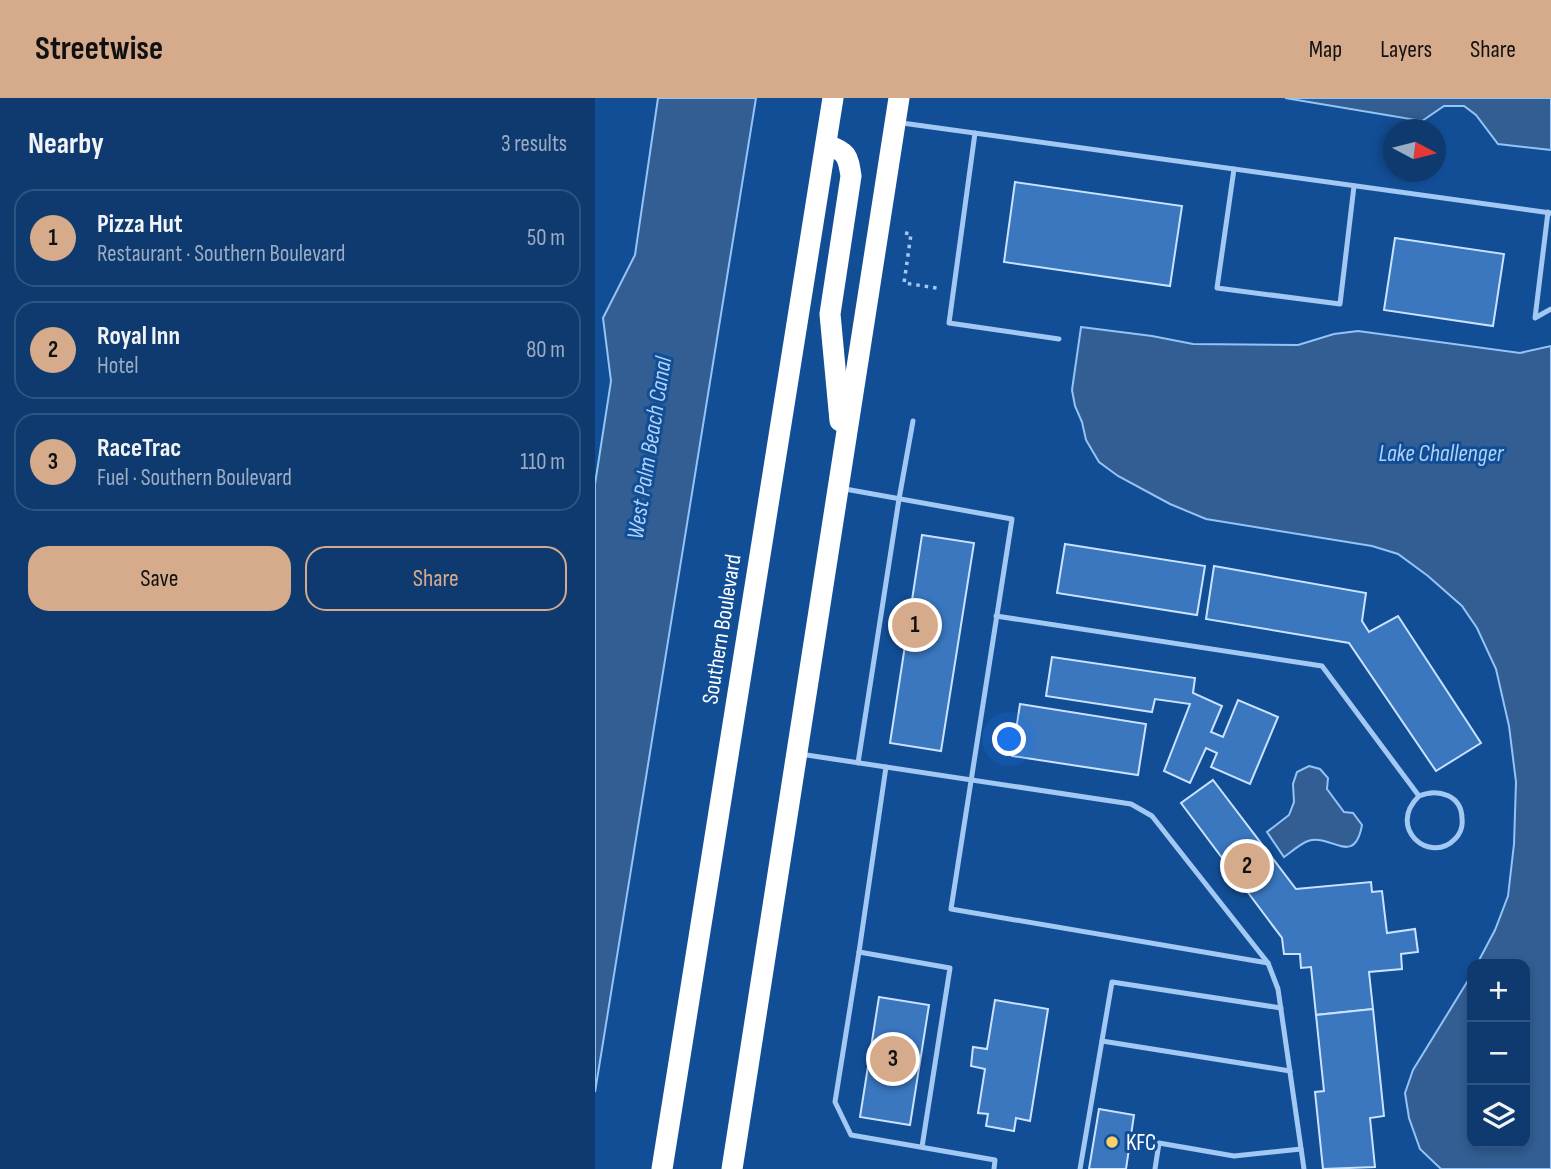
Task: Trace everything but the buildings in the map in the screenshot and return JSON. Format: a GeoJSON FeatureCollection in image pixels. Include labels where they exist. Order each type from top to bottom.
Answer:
{"type":"FeatureCollection","features":[{"type":"Feature","properties":{"kind":"highway","name":"Southern Boulevard"},"geometry":{"type":"LineString","coordinates":[[661,1169],[833,98]]}},
{"type":"Feature","properties":{"kind":"highway"},"geometry":{"type":"LineString","coordinates":[[883,98],[895,122]]}},
{"type":"Feature","properties":{"kind":"highway"},"geometry":{"type":"LineString","coordinates":[[732,1169],[899,98]]}},
{"type":"Feature","properties":{"kind":"highway"},"geometry":{"type":"LineString","coordinates":[[826,145],[839,149],[848,158],[851,176],[830,314],[843,454]]}},
{"type":"Feature","properties":{"kind":"lane"},"geometry":{"type":"LineString","coordinates":[[895,122],[1550,212],[1535,318],[1551,309]]}},
{"type":"Feature","properties":{"kind":"lane"},"geometry":{"type":"LineString","coordinates":[[975,134],[949,323],[1059,339]]}},
{"type":"Feature","properties":{"kind":"lane"},"geometry":{"type":"LineString","coordinates":[[1234,169],[1217,288],[1340,304],[1354,186]]}},
{"type":"Feature","properties":{"kind":"lane"},"geometry":{"type":"LineString","coordinates":[[858,763],[913,421]]}},
{"type":"Feature","properties":{"kind":"lane"},"geometry":{"type":"LineString","coordinates":[[838,488],[1011,519],[951,909],[1268,963]]}},
{"type":"Feature","properties":{"kind":"lane"},"geometry":{"type":"LineString","coordinates":[[996,617],[1322,666],[1419,796]]}},
{"type":"Feature","properties":{"kind":"lane"},"geometry":{"type":"LineString","coordinates":[[797,754],[1132,804],[1152,816],[1268,963],[1278,989],[1304,1169]]}},
{"type":"Feature","properties":{"kind":"lane"},"geometry":{"type":"LineString","coordinates":[[886,767],[835,1101],[851,1135],[995,1160],[994,1169]]}},
{"type":"Feature","properties":{"kind":"lane"},"geometry":{"type":"LineString","coordinates":[[1427,792],[1437,792],[1447,794],[1455,800],[1463,817],[1458,836],[1451,843],[1432,848],[1415,840],[1409,832],[1408,812],[1419,796],[1427,792]]}},
{"type":"Feature","properties":{"kind":"lane"},"geometry":{"type":"LineString","coordinates":[[859,952],[950,968],[922,1147]]}},
{"type":"Feature","properties":{"kind":"lane"},"geometry":{"type":"LineString","coordinates":[[1080,1169],[1112,982],[1281,1008]]}},
{"type":"Feature","properties":{"kind":"lane"},"geometry":{"type":"LineString","coordinates":[[1102,1041],[1290,1071]]}},
{"type":"Feature","properties":{"kind":"lane"},"geometry":{"type":"LineString","coordinates":[[1155,1169],[1159,1143],[1234,1156],[1301,1149]]}},
{"type":"Feature","properties":{"kind":"path"},"geometry":{"type":"LineString","coordinates":[[905,233],[911,234],[904,283],[937,288]]}},
{"type":"Feature","properties":{"kind":"water","name":"West Palm Beach Canal"},"geometry":{"type":"Polygon","coordinates":[[[658,98],[756,98],[595,1092],[595,484],[611,381],[603,318],[635,255],[658,98]]]}},
{"type":"Feature","properties":{"kind":"water"},"geometry":{"type":"Polygon","coordinates":[[[1285,98],[1551,98],[1551,150],[1498,144],[1476,115],[1464,106],[1444,106],[1425,119],[1410,119],[1285,98]]]}},
{"type":"Feature","properties":{"kind":"water","name":"Lake Challenger"},"geometry":{"type":"Polygon","coordinates":[[[1081,327],[1193,344],[1298,345],[1334,334],[1358,331],[1520,353],[1551,346],[1551,1169],[1441,1169],[1420,1149],[1409,1118],[1405,1093],[1413,1070],[1467,982],[1467,1148],[1530,1148],[1530,959],[1480,959],[1508,896],[1514,844],[1516,782],[1509,726],[1496,669],[1477,628],[1462,606],[1398,554],[1372,546],[1206,519],[1170,504],[1118,476],[1099,462],[1086,440],[1072,390],[1081,327]]]}},
{"type":"Feature","properties":{"kind":"water"},"geometry":{"type":"Polygon","coordinates":[[[1309,766],[1320,769],[1328,778],[1327,789],[1344,812],[1353,813],[1362,825],[1353,845],[1347,847],[1325,841],[1308,841],[1284,857],[1267,832],[1289,815],[1294,802],[1293,784],[1297,772],[1309,766]]]}},
{"type":"Feature","properties":{"kind":"place","name":"Pizza Hut"},"geometry":{"type":"Point","coordinates":[915,625]}},
{"type":"Feature","properties":{"kind":"place","name":"Royal Inn"},"geometry":{"type":"Point","coordinates":[1247,866]}},
{"type":"Feature","properties":{"kind":"place","name":"RaceTrac"},"geometry":{"type":"Point","coordinates":[893,1059]}},
{"type":"Feature","properties":{"kind":"place","name":"KFC"},"geometry":{"type":"Point","coordinates":[1112,1142]}}]}
